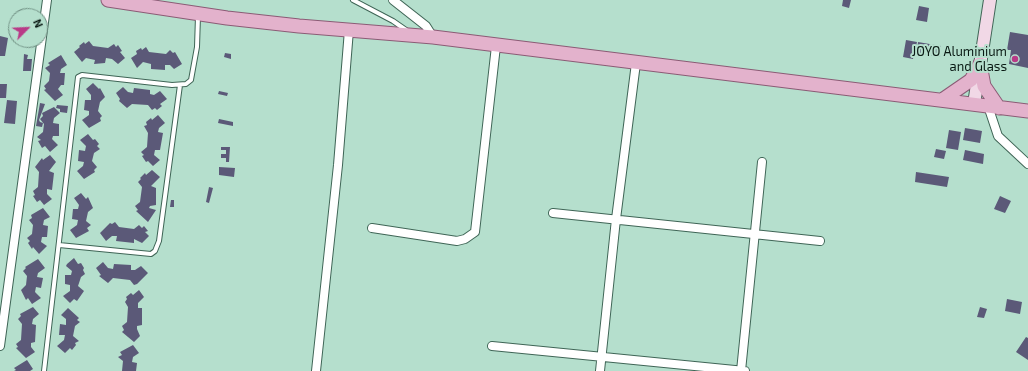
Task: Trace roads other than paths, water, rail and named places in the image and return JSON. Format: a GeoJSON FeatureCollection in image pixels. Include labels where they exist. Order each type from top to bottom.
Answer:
{"type":"FeatureCollection","features":[{"type":"Feature","properties":{"kind":"main road"},"geometry":{"type":"LineString","coordinates":[[108,0],[151,4],[198,13],[299,26],[432,37],[1028,111]]}},
{"type":"Feature","properties":{"kind":"main road"},"geometry":{"type":"LineString","coordinates":[[974,104],[990,0]]}},
{"type":"Feature","properties":{"kind":"main road"},"geometry":{"type":"LineString","coordinates":[[942,100],[971,80],[980,64]]}},
{"type":"Feature","properties":{"kind":"main road"},"geometry":{"type":"LineString","coordinates":[[980,64],[984,86],[993,107]]}},
{"type":"Feature","properties":{"kind":"street"},"geometry":{"type":"LineString","coordinates":[[0,346],[47,0]]}},
{"type":"Feature","properties":{"kind":"street"},"geometry":{"type":"LineString","coordinates":[[393,0],[426,26],[432,37]]}},
{"type":"Feature","properties":{"kind":"street"},"geometry":{"type":"LineString","coordinates":[[316,371],[338,165],[349,30]]}},
{"type":"Feature","properties":{"kind":"street"},"geometry":{"type":"LineString","coordinates":[[372,228],[457,241],[465,239],[475,232],[496,46]]}},
{"type":"Feature","properties":{"kind":"street"},"geometry":{"type":"LineString","coordinates":[[600,371],[616,219],[636,63]]}},
{"type":"Feature","properties":{"kind":"street"},"geometry":{"type":"LineString","coordinates":[[993,107],[998,136],[1028,164]]}},
{"type":"Feature","properties":{"kind":"street"},"geometry":{"type":"LineString","coordinates":[[741,371],[762,162]]}},
{"type":"Feature","properties":{"kind":"street"},"geometry":{"type":"LineString","coordinates":[[553,213],[820,240]]}},
{"type":"Feature","properties":{"kind":"street"},"geometry":{"type":"LineString","coordinates":[[492,346],[602,355],[746,371]]}},
{"type":"Feature","properties":{"kind":"lane"},"geometry":{"type":"LineString","coordinates":[[353,0],[393,21],[413,36]]}},
{"type":"Feature","properties":{"kind":"lane"},"geometry":{"type":"LineString","coordinates":[[44,371],[78,77],[82,74],[180,85],[186,84],[191,80],[197,47],[198,13]]}},
{"type":"Feature","properties":{"kind":"lane"},"geometry":{"type":"LineString","coordinates":[[59,245],[151,254],[155,251],[159,241],[180,85]]}},
{"type":"Feature","properties":{"kind":"place","name":"JOYO Aluminium and Glass"},"geometry":{"type":"Point","coordinates":[1015,59]}}]}
